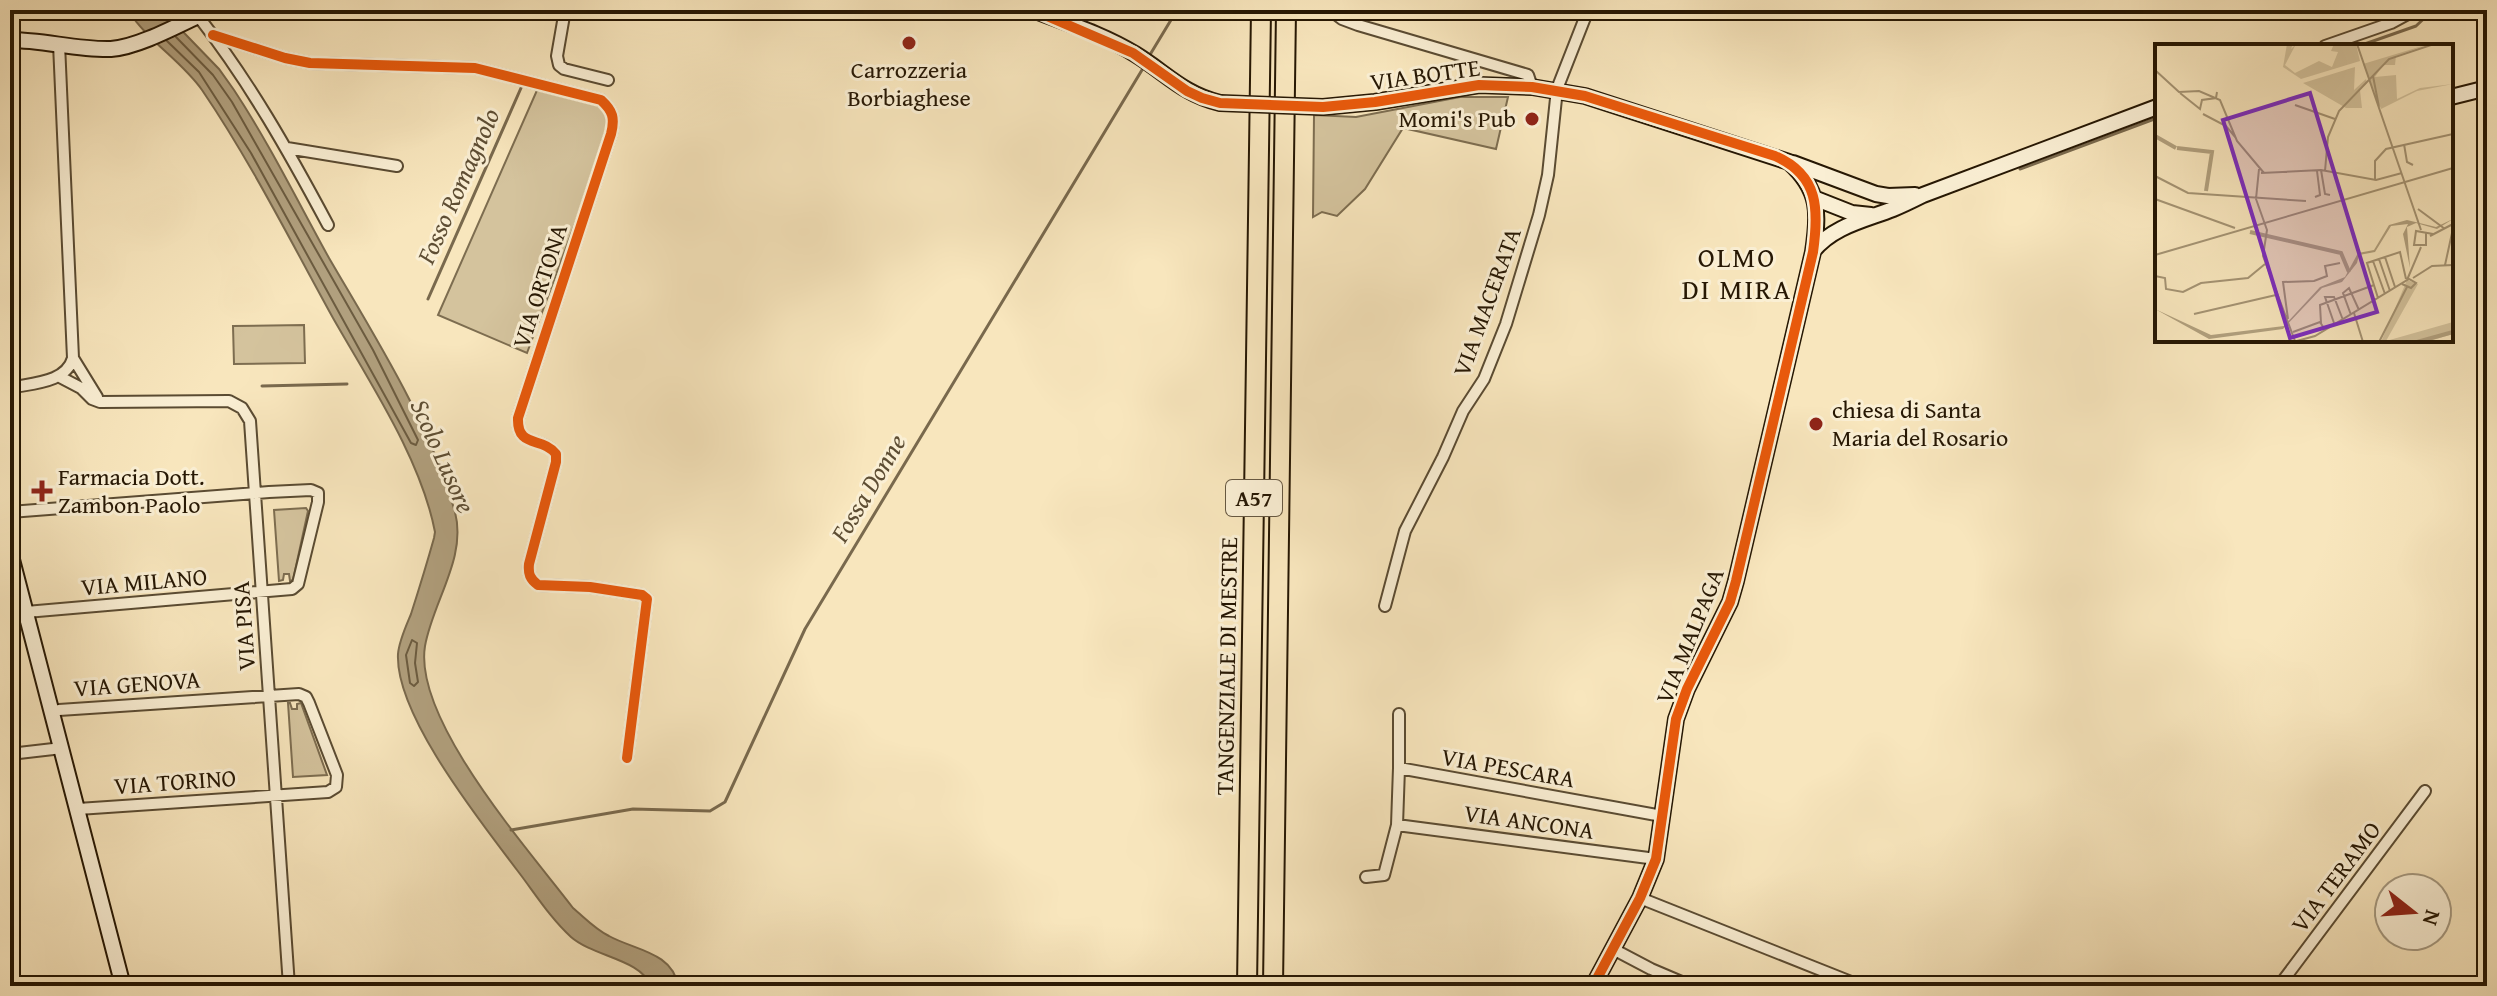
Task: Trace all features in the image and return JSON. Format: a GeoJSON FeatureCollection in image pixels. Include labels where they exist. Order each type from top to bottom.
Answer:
{"type":"FeatureCollection","features":[{"type":"Feature","properties":{"kind":"highway","name":"TANGENZIALE DI MESTRE"},"geometry":{"type":"LineString","coordinates":[[1247,986],[1261,10]]}},
{"type":"Feature","properties":{"kind":"highway","name":"TANGENZIALE DI MESTRE"},"geometry":{"type":"LineString","coordinates":[[1273,986],[1286,10]]}},
{"type":"Feature","properties":{"kind":"street"},"geometry":{"type":"LineString","coordinates":[[565,10],[557,56],[559,65],[608,80]]}},
{"type":"Feature","properties":{"kind":"street","name":"VIA BOTTE"},"geometry":{"type":"LineString","coordinates":[[1033,10],[1092,34],[1146,61],[1187,91],[1220,103],[1323,107],[1479,85],[1557,89],[1789,162]]}},
{"type":"Feature","properties":{"kind":"street"},"geometry":{"type":"LineString","coordinates":[[1330,10],[1358,25],[1528,75],[1532,87]]}},
{"type":"Feature","properties":{"kind":"street","name":"VIA MACERATA"},"geometry":{"type":"LineString","coordinates":[[1385,606],[1405,531],[1463,411],[1484,379],[1506,324],[1548,175],[1557,89],[1588,10]]}},
{"type":"Feature","properties":{"kind":"street"},"geometry":{"type":"LineString","coordinates":[[2331,44],[2391,23],[2415,10]]}},
{"type":"Feature","properties":{"kind":"street"},"geometry":{"type":"LineString","coordinates":[[10,40],[114,49],[149,38],[204,13],[213,35],[287,148],[328,225]]}},
{"type":"Feature","properties":{"kind":"street","name":"VIA ORTONA"},"geometry":{"type":"LineString","coordinates":[[213,35],[310,63],[475,68],[601,100],[611,109],[614,119],[611,134],[518,418],[518,427],[525,439],[547,446],[556,454],[529,564],[531,581],[538,585],[590,587],[642,595],[647,599],[627,758]]}},
{"type":"Feature","properties":{"kind":"street"},"geometry":{"type":"LineString","coordinates":[[10,388],[60,377],[73,358],[59,44]]}},
{"type":"Feature","properties":{"kind":"street"},"geometry":{"type":"LineString","coordinates":[[2453,96],[2487,88]]}},
{"type":"Feature","properties":{"kind":"street"},"geometry":{"type":"LineString","coordinates":[[1813,252],[1834,232],[1872,215],[2155,108]]}},
{"type":"Feature","properties":{"kind":"street"},"geometry":{"type":"LineString","coordinates":[[287,148],[397,166]]}},
{"type":"Feature","properties":{"kind":"street"},"geometry":{"type":"LineString","coordinates":[[1789,162],[1888,196],[1923,195]]}},
{"type":"Feature","properties":{"kind":"street"},"geometry":{"type":"LineString","coordinates":[[1789,162],[1809,185],[1814,198],[1852,213],[1872,215]]}},
{"type":"Feature","properties":{"kind":"street"},"geometry":{"type":"LineString","coordinates":[[1814,198],[1829,186],[1850,183]]}},
{"type":"Feature","properties":{"kind":"street","name":"VIA MALPAGA"},"geometry":{"type":"LineString","coordinates":[[1593,986],[1640,898],[1656,859],[1676,719],[1687,689],[1730,602],[1736,581],[1813,252],[1817,214],[1814,198]]}},
{"type":"Feature","properties":{"kind":"street"},"geometry":{"type":"LineString","coordinates":[[73,358],[100,402]]}},
{"type":"Feature","properties":{"kind":"street"},"geometry":{"type":"LineString","coordinates":[[60,377],[100,402]]}},
{"type":"Feature","properties":{"kind":"street","name":"VIA PISA"},"geometry":{"type":"LineString","coordinates":[[100,402],[222,401],[242,408],[250,421],[289,986]]}},
{"type":"Feature","properties":{"kind":"street","name":"VIA MILANO"},"geometry":{"type":"LineString","coordinates":[[26,612],[292,589],[298,584],[318,493],[311,490],[254,493]]}},
{"type":"Feature","properties":{"kind":"street"},"geometry":{"type":"LineString","coordinates":[[10,512],[254,493]]}},
{"type":"Feature","properties":{"kind":"street"},"geometry":{"type":"LineString","coordinates":[[10,552],[123,986]]}},
{"type":"Feature","properties":{"kind":"street","name":"VIA GENOVA"},"geometry":{"type":"LineString","coordinates":[[52,712],[299,694],[306,697],[338,781],[328,792],[275,795]]}},
{"type":"Feature","properties":{"kind":"street"},"geometry":{"type":"LineString","coordinates":[[1366,877],[1384,875],[1397,825],[1399,714]]}},
{"type":"Feature","properties":{"kind":"street"},"geometry":{"type":"LineString","coordinates":[[10,754],[62,748]]}},
{"type":"Feature","properties":{"kind":"street","name":"VIA PESCARA"},"geometry":{"type":"LineString","coordinates":[[1399,768],[1662,816]]}},
{"type":"Feature","properties":{"kind":"street","name":"VIA TERAMO"},"geometry":{"type":"LineString","coordinates":[[2279,986],[2425,791]]}},
{"type":"Feature","properties":{"kind":"street","name":"VIA TORINO"},"geometry":{"type":"LineString","coordinates":[[78,809],[275,795]]}},
{"type":"Feature","properties":{"kind":"street","name":"VIA ANCONA"},"geometry":{"type":"LineString","coordinates":[[1397,825],[1656,859]]}},
{"type":"Feature","properties":{"kind":"street"},"geometry":{"type":"LineString","coordinates":[[1640,898],[1861,986]]}},
{"type":"Feature","properties":{"kind":"street"},"geometry":{"type":"LineString","coordinates":[[1613,949],[1691,986]]}},
{"type":"Feature","properties":{"kind":"shaded area"},"geometry":{"type":"Polygon","coordinates":[[[538,88],[612,109],[613,121],[527,353],[438,315],[538,88]]]}},
{"type":"Feature","properties":{"kind":"shaded area"},"geometry":{"type":"Polygon","coordinates":[[[1460,97],[1508,97],[1496,149],[1403,128],[1365,189],[1337,216],[1322,212],[1313,217],[1314,115],[1356,117],[1460,97]]]}},
{"type":"Feature","properties":{"kind":"shaded area"},"geometry":{"type":"Polygon","coordinates":[[[304,325],[305,363],[234,364],[233,326],[304,325]]]}},
{"type":"Feature","properties":{"kind":"shaded area"},"geometry":{"type":"Polygon","coordinates":[[[306,508],[308,511],[293,580],[290,581],[289,574],[284,574],[283,580],[279,581],[274,510],[306,508]]]}},
{"type":"Feature","properties":{"kind":"shaded area"},"geometry":{"type":"Polygon","coordinates":[[[288,703],[292,709],[297,709],[297,704],[301,703],[327,775],[293,777],[288,703]]]}},
{"type":"Feature","properties":{"kind":"water"},"geometry":{"type":"Polygon","coordinates":[[[128,10],[162,10],[219,69],[234,90],[382,350],[431,446],[455,512],[457,529],[453,563],[425,646],[426,676],[437,710],[455,746],[504,819],[573,908],[604,933],[661,959],[675,975],[678,986],[651,986],[638,970],[581,944],[563,930],[463,797],[425,736],[410,707],[401,679],[398,654],[435,532],[418,477],[378,395],[220,117],[194,79],[128,10]]]}},
{"type":"Feature","properties":{"kind":"waterway","name":"Fossa Donne"},"geometry":{"type":"LineString","coordinates":[[1148,58],[1177,10]]}},
{"type":"Feature","properties":{"kind":"waterway"},"geometry":{"type":"LineString","coordinates":[[2365,44],[2416,26],[2433,10]]}},
{"type":"Feature","properties":{"kind":"waterway","name":"Fossa Donne"},"geometry":{"type":"LineString","coordinates":[[511,830],[633,809],[710,811],[725,802],[805,629],[1145,65]]}},
{"type":"Feature","properties":{"kind":"waterway","name":"Fosso Romagnolo"},"geometry":{"type":"LineString","coordinates":[[428,299],[521,88]]}},
{"type":"Feature","properties":{"kind":"waterway"},"geometry":{"type":"LineString","coordinates":[[2020,169],[2155,119]]}},
{"type":"Feature","properties":{"kind":"waterway","name":"Fosso Romagnolo"},"geometry":{"type":"LineString","coordinates":[[262,386],[347,384]]}},
{"type":"Feature","properties":{"kind":"cycle path"},"geometry":{"type":"LineString","coordinates":[[1033,10],[1133,53],[1187,91],[1220,103],[1323,107],[1479,85],[1532,87],[1585,96],[1775,156],[1790,164],[1808,184],[1815,208],[1813,252],[1736,581],[1730,602],[1687,689],[1676,719],[1656,859],[1640,898],[1593,986]]}},
{"type":"Feature","properties":{"kind":"cycle path"},"geometry":{"type":"LineString","coordinates":[[213,35],[310,63],[475,68],[601,100],[610,111],[613,119],[611,134],[518,418],[519,428],[526,438],[556,454],[529,564],[531,578],[538,585],[590,587],[642,595],[647,599],[627,758]]}},
{"type":"Feature","properties":{"kind":"place","name":"Carrozzeria Borbiaghese"},"geometry":{"type":"Point","coordinates":[909,43]}},
{"type":"Feature","properties":{"kind":"place","name":"Momi's Pub"},"geometry":{"type":"Point","coordinates":[1532,119]}},
{"type":"Feature","properties":{"kind":"place","name":"chiesa di Santa Maria del Rosario"},"geometry":{"type":"Point","coordinates":[1816,424]}},
{"type":"Feature","properties":{"kind":"place","name":"Farmacia Dott. Zambon Paolo"},"geometry":{"type":"Point","coordinates":[42,491]}},
{"type":"Feature","properties":{"kind":"district","name":"OLMO DI MIRA"},"geometry":{"type":"Point","coordinates":[1737,273]}},
{"type":"Feature","properties":{"kind":"water label","name":"Scolo Lusore"},"geometry":{"type":"Point","coordinates":[443,456]}}]}
